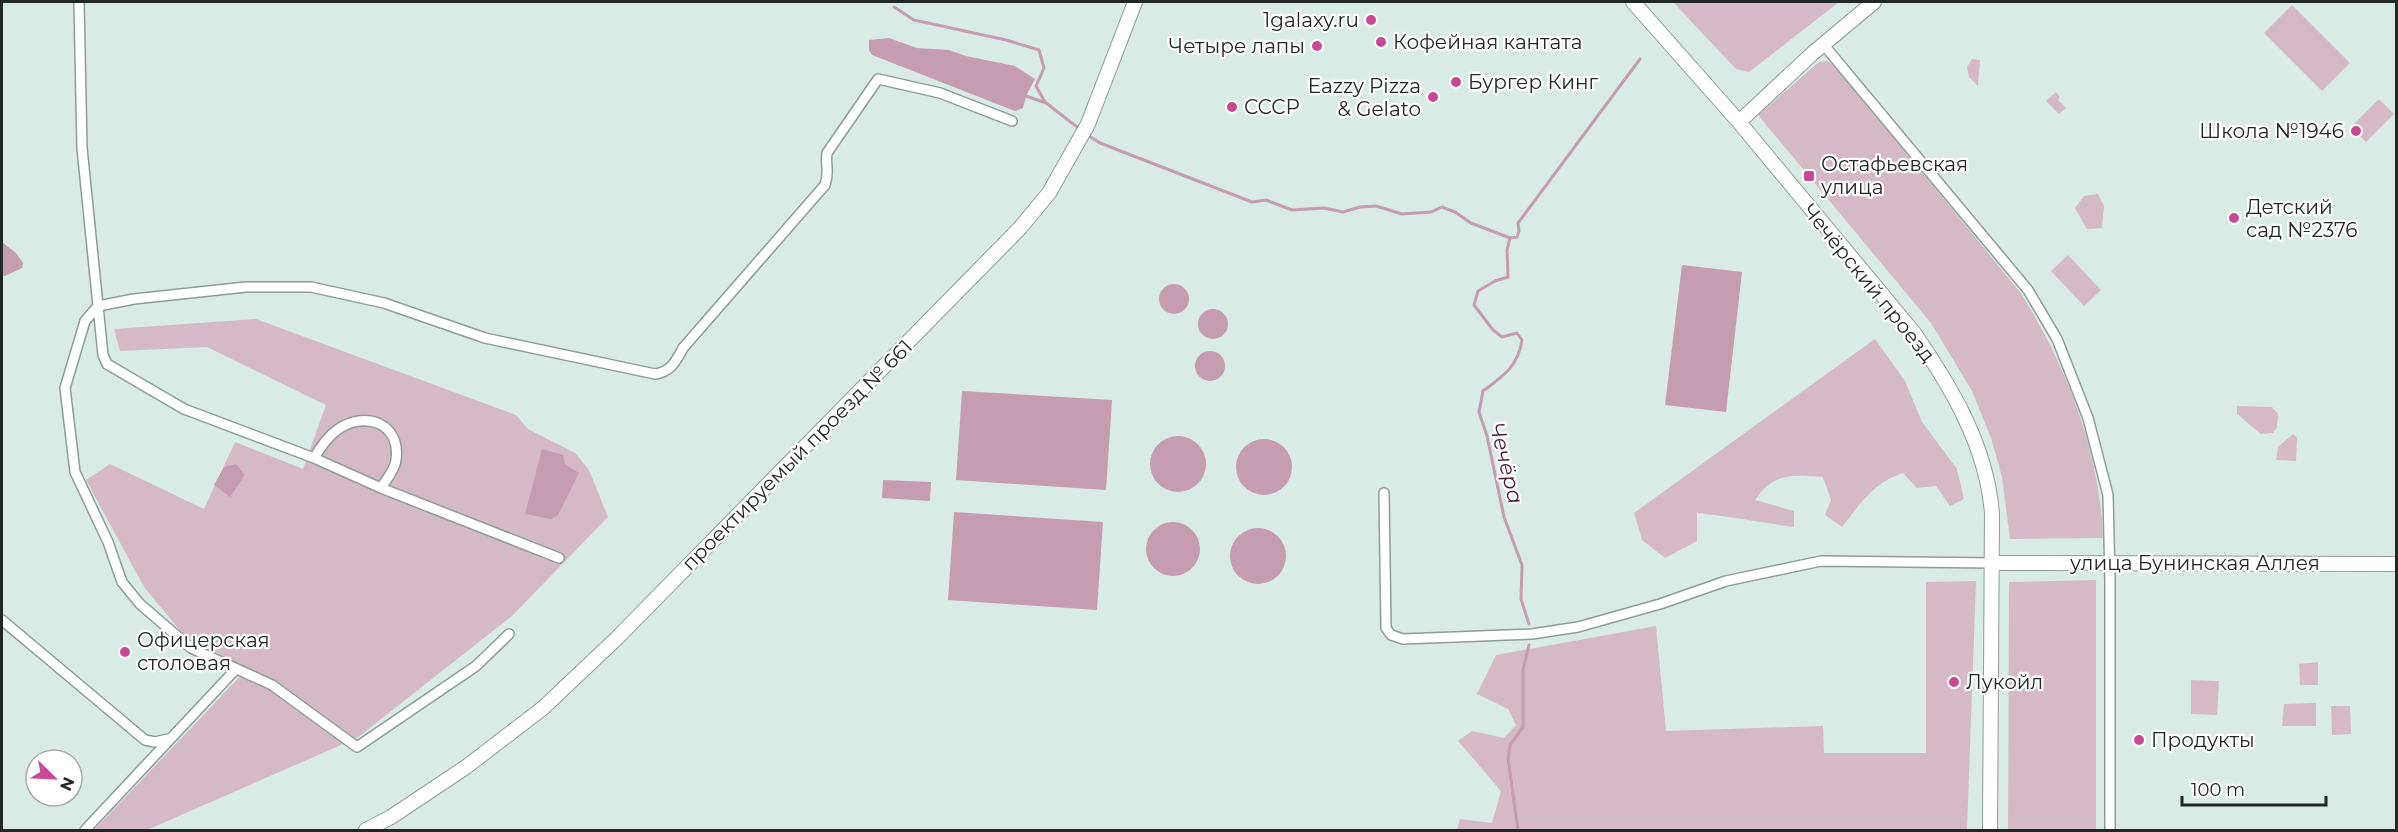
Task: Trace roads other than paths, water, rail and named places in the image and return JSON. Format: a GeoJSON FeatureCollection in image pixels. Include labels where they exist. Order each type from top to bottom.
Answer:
{"type":"FeatureCollection","features":[{"type":"Feature","properties":{"kind":"main road","name":"проектируемый проезд № 661"},"geometry":{"type":"LineString","coordinates":[[366,831],[466,767],[543,708],[617,638],[1020,228],[1049,193],[1084,132],[1135,2]]}},
{"type":"Feature","properties":{"kind":"main road","name":"Чечёрский проезд"},"geometry":{"type":"LineString","coordinates":[[1633,2],[1739,122],[1914,333],[1970,427],[1988,480],[1992,514],[1990,831]]}},
{"type":"Feature","properties":{"kind":"main road"},"geometry":{"type":"LineString","coordinates":[[1739,122],[1823,44],[1874,2]]}},
{"type":"Feature","properties":{"kind":"main road","name":"улица Бунинская Аллея"},"geometry":{"type":"LineString","coordinates":[[1993,563],[2397,564]]}},
{"type":"Feature","properties":{"kind":"street"},"geometry":{"type":"LineString","coordinates":[[80,2],[82,148],[103,355],[107,364],[184,409],[314,458],[381,488],[560,558]]}},
{"type":"Feature","properties":{"kind":"street"},"geometry":{"type":"LineString","coordinates":[[1823,44],[2028,290],[2057,339],[2088,418],[2108,495],[2110,831]]}},
{"type":"Feature","properties":{"kind":"street"},"geometry":{"type":"LineString","coordinates":[[509,634],[476,666],[434,692],[357,747],[272,685],[190,648],[140,604],[122,582],[108,542],[75,472],[65,388],[85,321],[98,306],[134,300],[246,287],[311,287],[384,303],[485,338],[655,374],[664,373],[674,365],[683,348],[825,185],[830,173],[826,161],[827,153],[878,79],[940,93],[1012,121]]}},
{"type":"Feature","properties":{"kind":"street"},"geometry":{"type":"LineString","coordinates":[[314,458],[323,443],[338,429],[357,421],[371,420],[380,424],[392,434],[396,443],[396,462],[381,488]]}},
{"type":"Feature","properties":{"kind":"street"},"geometry":{"type":"LineString","coordinates":[[1384,492],[1386,628],[1391,635],[1403,639],[1532,634],[1578,627],[1660,604],[1726,580],[1821,561],[1993,563]]}},
{"type":"Feature","properties":{"kind":"street"},"geometry":{"type":"LineString","coordinates":[[2,620],[145,740],[155,742],[169,738]]}},
{"type":"Feature","properties":{"kind":"street"},"geometry":{"type":"LineString","coordinates":[[85,831],[169,738],[201,709],[236,669]]}},
{"type":"Feature","properties":{"kind":"waterway"},"geometry":{"type":"LineString","coordinates":[[894,7],[914,20],[1006,40],[1039,50],[1044,68],[1036,86],[1045,102]]}},
{"type":"Feature","properties":{"kind":"waterway","name":"Чечёра"},"geometry":{"type":"LineString","coordinates":[[1510,238],[1517,237],[1518,223],[1640,59]]}},
{"type":"Feature","properties":{"kind":"waterway"},"geometry":{"type":"LineString","coordinates":[[1026,96],[1046,103],[1081,130]]}},
{"type":"Feature","properties":{"kind":"waterway"},"geometry":{"type":"LineString","coordinates":[[1086,134],[1100,143],[1252,202],[1266,200],[1292,210],[1324,208],[1343,212],[1360,207],[1376,206],[1402,214],[1431,212],[1442,207],[1455,212],[1471,223],[1510,238]]}},
{"type":"Feature","properties":{"kind":"waterway","name":"Чечёра"},"geometry":{"type":"LineString","coordinates":[[1510,238],[1507,250],[1508,277],[1495,281],[1478,291],[1474,305],[1493,330],[1502,337],[1517,333],[1522,340],[1513,364],[1483,391],[1479,412],[1487,436],[1504,517],[1522,565],[1521,599],[1529,624]]}},
{"type":"Feature","properties":{"kind":"waterway","name":"Чечёра"},"geometry":{"type":"LineString","coordinates":[[1518,830],[1508,758],[1510,745],[1523,727],[1523,670],[1529,645]]}},
{"type":"Feature","properties":{"kind":"place","name":"1galaxy.ru"},"geometry":{"type":"Point","coordinates":[1371,20]}},
{"type":"Feature","properties":{"kind":"place","name":"Кофейная кантата"},"geometry":{"type":"Point","coordinates":[1381,42]}},
{"type":"Feature","properties":{"kind":"place","name":"Четыре лапы"},"geometry":{"type":"Point","coordinates":[1317,46]}},
{"type":"Feature","properties":{"kind":"place","name":"Бургер Кинг"},"geometry":{"type":"Point","coordinates":[1456,82]}},
{"type":"Feature","properties":{"kind":"place","name":"Eazzy Pizza & Gelato"},"geometry":{"type":"Point","coordinates":[1433,97]}},
{"type":"Feature","properties":{"kind":"place","name":"СССР"},"geometry":{"type":"Point","coordinates":[1232,107]}},
{"type":"Feature","properties":{"kind":"place","name":"Школа №1946"},"geometry":{"type":"Point","coordinates":[2356,131]}},
{"type":"Feature","properties":{"kind":"place","name":"Остафьевская улица"},"geometry":{"type":"Point","coordinates":[1809,176]}},
{"type":"Feature","properties":{"kind":"place","name":"Детский сад №2376"},"geometry":{"type":"Point","coordinates":[2234,218]}},
{"type":"Feature","properties":{"kind":"place","name":"Офицерская столовая"},"geometry":{"type":"Point","coordinates":[125,652]}},
{"type":"Feature","properties":{"kind":"place","name":"Лукойл"},"geometry":{"type":"Point","coordinates":[1954,682]}},
{"type":"Feature","properties":{"kind":"place","name":"Продукты"},"geometry":{"type":"Point","coordinates":[2139,740]}}]}
